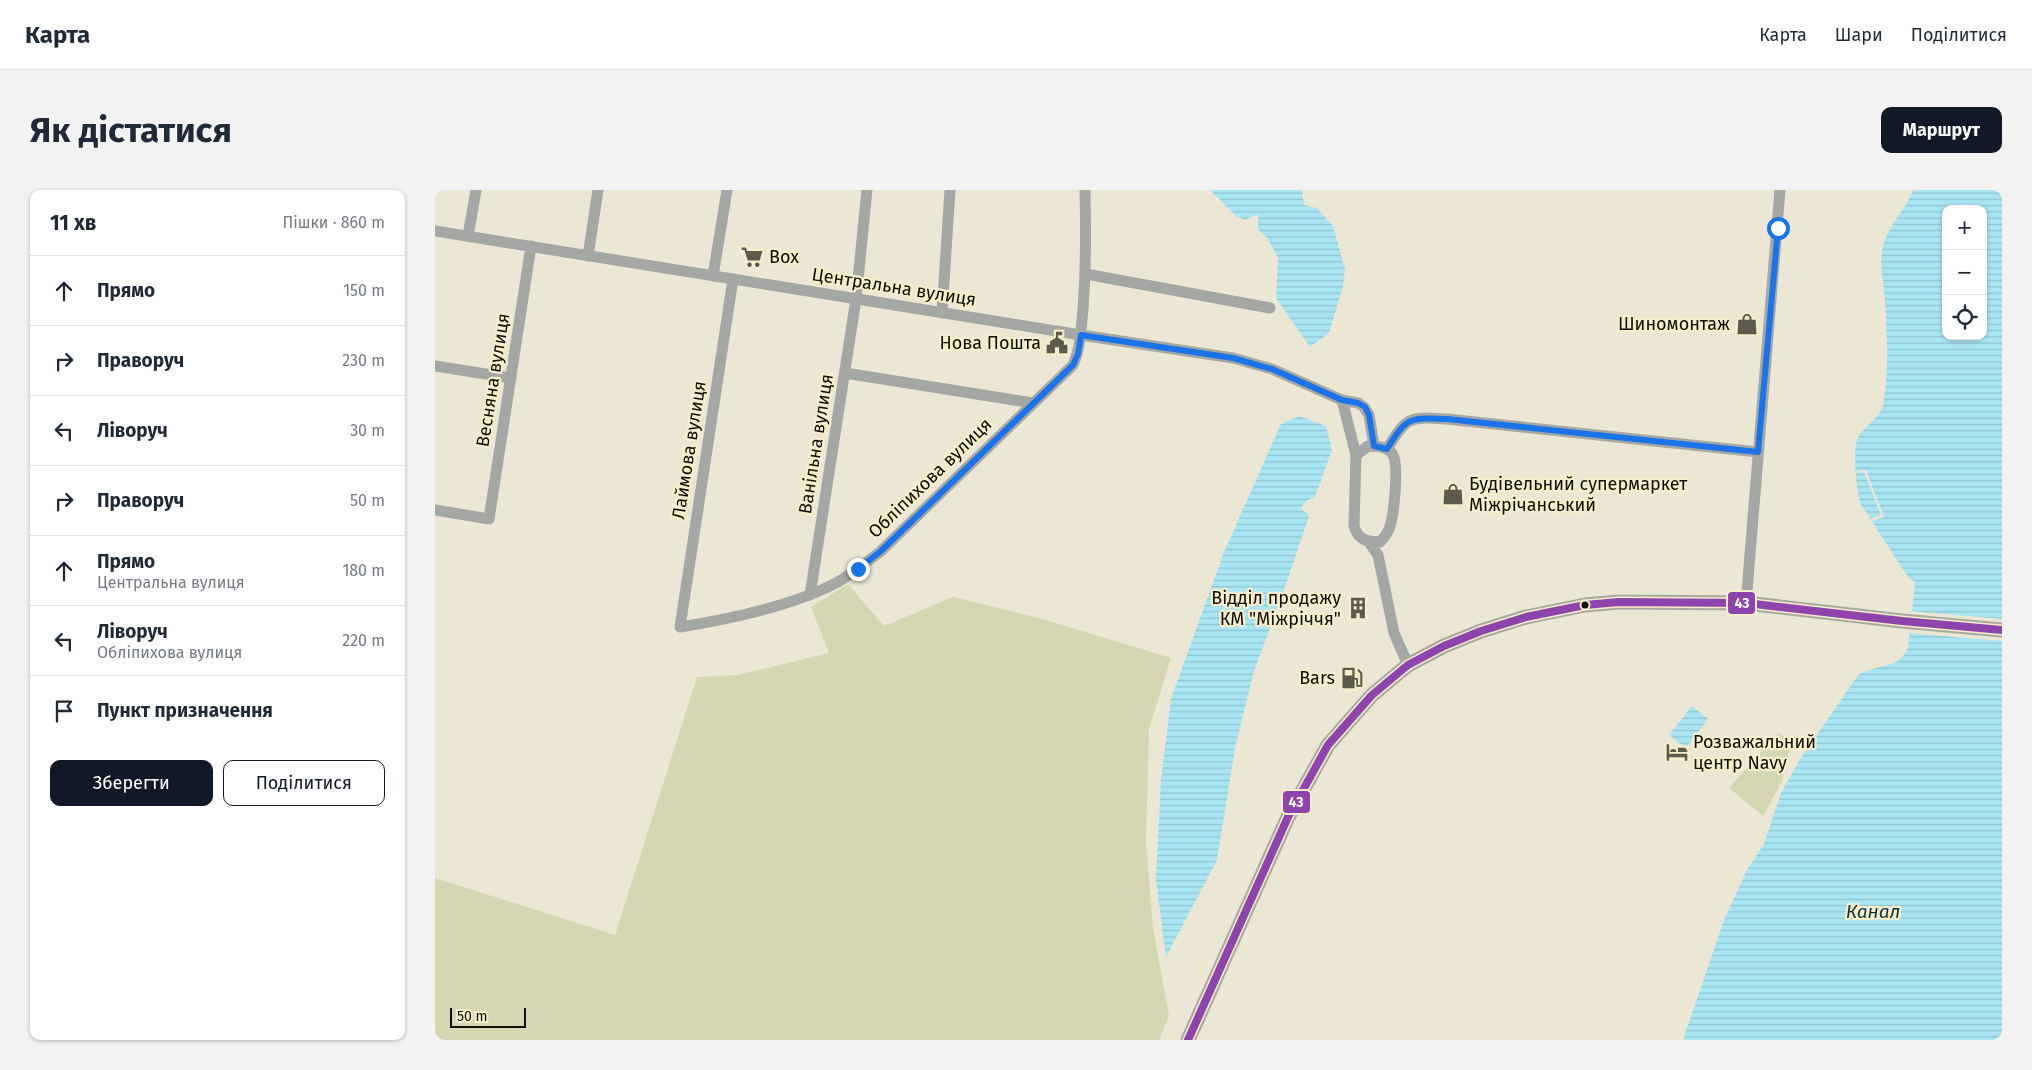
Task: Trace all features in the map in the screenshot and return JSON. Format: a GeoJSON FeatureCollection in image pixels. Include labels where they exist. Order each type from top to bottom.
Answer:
{"type":"FeatureCollection","features":[{"type":"Feature","properties":{"kind":"main road"},"geometry":{"type":"LineString","coordinates":[[1188,1040],[1273,848],[1309,775],[1328,745],[1347,721],[1372,695],[1408,665],[1444,646],[1481,631],[1525,617],[1567,608],[1619,602],[1746,603],[1902,621],[2002,630]]}},
{"type":"Feature","properties":{"kind":"street"},"geometry":{"type":"LineString","coordinates":[[469,236],[476,190]]}},
{"type":"Feature","properties":{"kind":"street"},"geometry":{"type":"LineString","coordinates":[[588,256],[598,190]]}},
{"type":"Feature","properties":{"kind":"street"},"geometry":{"type":"LineString","coordinates":[[713,276],[727,190]]}},
{"type":"Feature","properties":{"kind":"street","name":"Ванільна вулиця"},"geometry":{"type":"LineString","coordinates":[[810,595],[856,299],[867,190]]}},
{"type":"Feature","properties":{"kind":"street"},"geometry":{"type":"LineString","coordinates":[[942,313],[950,190]]}},
{"type":"Feature","properties":{"kind":"street","name":"Обліпихова вулиця"},"geometry":{"type":"LineString","coordinates":[[680,627],[746,614],[810,595],[838,582],[858,569],[881,551],[1073,365],[1078,354],[1081,335],[1086,274],[1085,190]]}},
{"type":"Feature","properties":{"kind":"street"},"geometry":{"type":"LineString","coordinates":[[1746,603],[1780,190]]}},
{"type":"Feature","properties":{"kind":"street","name":"Центральна вулиця"},"geometry":{"type":"LineString","coordinates":[[435,231],[1233,358],[1272,369],[1342,400],[1358,403],[1365,407],[1369,415],[1374,446]]}},
{"type":"Feature","properties":{"kind":"street","name":"Весняна вулиця"},"geometry":{"type":"LineString","coordinates":[[435,510],[489,519],[531,246]]}},
{"type":"Feature","properties":{"kind":"street"},"geometry":{"type":"LineString","coordinates":[[1086,274],[1270,308]]}},
{"type":"Feature","properties":{"kind":"street","name":"Лаймова вулиця"},"geometry":{"type":"LineString","coordinates":[[680,627],[733,279]]}},
{"type":"Feature","properties":{"kind":"street"},"geometry":{"type":"LineString","coordinates":[[435,366],[511,378]]}},
{"type":"Feature","properties":{"kind":"street"},"geometry":{"type":"LineString","coordinates":[[845,374],[1033,403]]}},
{"type":"Feature","properties":{"kind":"street"},"geometry":{"type":"LineString","coordinates":[[1342,400],[1356,455],[1354,526],[1356,534],[1361,539],[1375,542],[1387,535],[1391,526],[1396,478],[1395,462],[1393,454],[1387,449],[1374,446],[1368,446],[1356,455]]}},
{"type":"Feature","properties":{"kind":"street"},"geometry":{"type":"LineString","coordinates":[[1387,449],[1403,425],[1415,418],[1447,419],[1758,452]]}},
{"type":"Feature","properties":{"kind":"street"},"geometry":{"type":"LineString","coordinates":[[1375,542],[1394,633],[1408,665]]}},
{"type":"Feature","properties":{"kind":"green space"},"geometry":{"type":"Polygon","coordinates":[[[848,584],[884,626],[953,597],[1039,618],[1171,658],[1149,729],[1146,842],[1153,928],[1169,1016],[1159,1040],[435,1040],[435,878],[615,935],[697,677],[738,675],[829,653],[811,607],[848,584]]]}},
{"type":"Feature","properties":{"kind":"green space"},"geometry":{"type":"Polygon","coordinates":[[[1778,733],[1791,742],[1782,781],[1763,816],[1729,788],[1778,733]]]}},
{"type":"Feature","properties":{"kind":"water"},"geometry":{"type":"Polygon","coordinates":[[[1210,190],[1302,190],[1304,205],[1317,208],[1333,226],[1345,269],[1343,286],[1329,333],[1310,347],[1276,298],[1278,258],[1268,239],[1258,229],[1258,214],[1245,220],[1236,216],[1210,190]]]}},
{"type":"Feature","properties":{"kind":"water","name":"Канал"},"geometry":{"type":"Polygon","coordinates":[[[1913,190],[2002,190],[2002,1040],[1683,1040],[1724,920],[1747,870],[1764,844],[1781,793],[1799,761],[1858,675],[1894,663],[1905,654],[1908,647],[1915,582],[1908,577],[1860,503],[1855,459],[1855,450],[1859,436],[1878,416],[1883,406],[1887,375],[1887,350],[1881,257],[1884,242],[1913,190]]]}},
{"type":"Feature","properties":{"kind":"water"},"geometry":{"type":"Polygon","coordinates":[[[1299,416],[1326,426],[1332,450],[1315,497],[1306,501],[1301,508],[1309,516],[1254,671],[1235,748],[1217,860],[1166,957],[1156,879],[1161,780],[1171,699],[1224,552],[1281,424],[1299,416]]]}},
{"type":"Feature","properties":{"kind":"water"},"geometry":{"type":"Polygon","coordinates":[[[1692,706],[1708,719],[1686,748],[1669,735],[1692,706]]]}},
{"type":"Feature","properties":{"kind":"pier"},"geometry":{"type":"Polygon","coordinates":[[[1866,470],[1884,517],[1872,521],[1871,518],[1881,515],[1864,472],[1857,473],[1857,471],[1866,470]]]}},
{"type":"Feature","properties":{"kind":"pier"},"geometry":{"type":"Polygon","coordinates":[[[1909,611],[2002,619],[2002,641],[1907,633],[1909,611]]]}},
{"type":"Feature","properties":{"kind":"transit line","name":"43"},"geometry":{"type":"LineString","coordinates":[[1188,1040],[1288,817],[1328,745],[1372,695],[1408,665],[1444,646],[1481,631],[1526,617],[1585,605],[1619,602],[1746,603],[1902,621],[2002,630]]}},
{"type":"Feature","properties":{"kind":"place","name":"Box"},"geometry":{"type":"Point","coordinates":[752,257]}},
{"type":"Feature","properties":{"kind":"place","name":"Шиномонтаж"},"geometry":{"type":"Point","coordinates":[1747,324]}},
{"type":"Feature","properties":{"kind":"place","name":"Нова Пошта"},"geometry":{"type":"Point","coordinates":[1057,343]}},
{"type":"Feature","properties":{"kind":"place","name":"Будівельний супермаркет Міжрічанський"},"geometry":{"type":"Point","coordinates":[1453,494]}},
{"type":"Feature","properties":{"kind":"place","name":"Відділ продажу КМ \"Міжріччя\""},"geometry":{"type":"Point","coordinates":[1358,608]}},
{"type":"Feature","properties":{"kind":"place","name":"Bars"},"geometry":{"type":"Point","coordinates":[1352,678]}},
{"type":"Feature","properties":{"kind":"place","name":"Розважальний центр Navy"},"geometry":{"type":"Point","coordinates":[1677,752]}},
{"type":"Feature","properties":{"kind":"route"},"geometry":{"type":"LineString","coordinates":[[858,569],[881,551],[1063,376],[1073,365],[1078,354],[1081,335],[1233,358],[1272,369],[1315,389],[1365,407],[1369,415],[1374,446],[1387,449],[1403,425],[1415,418],[1447,419],[1758,452],[1778,228]]}}]}
